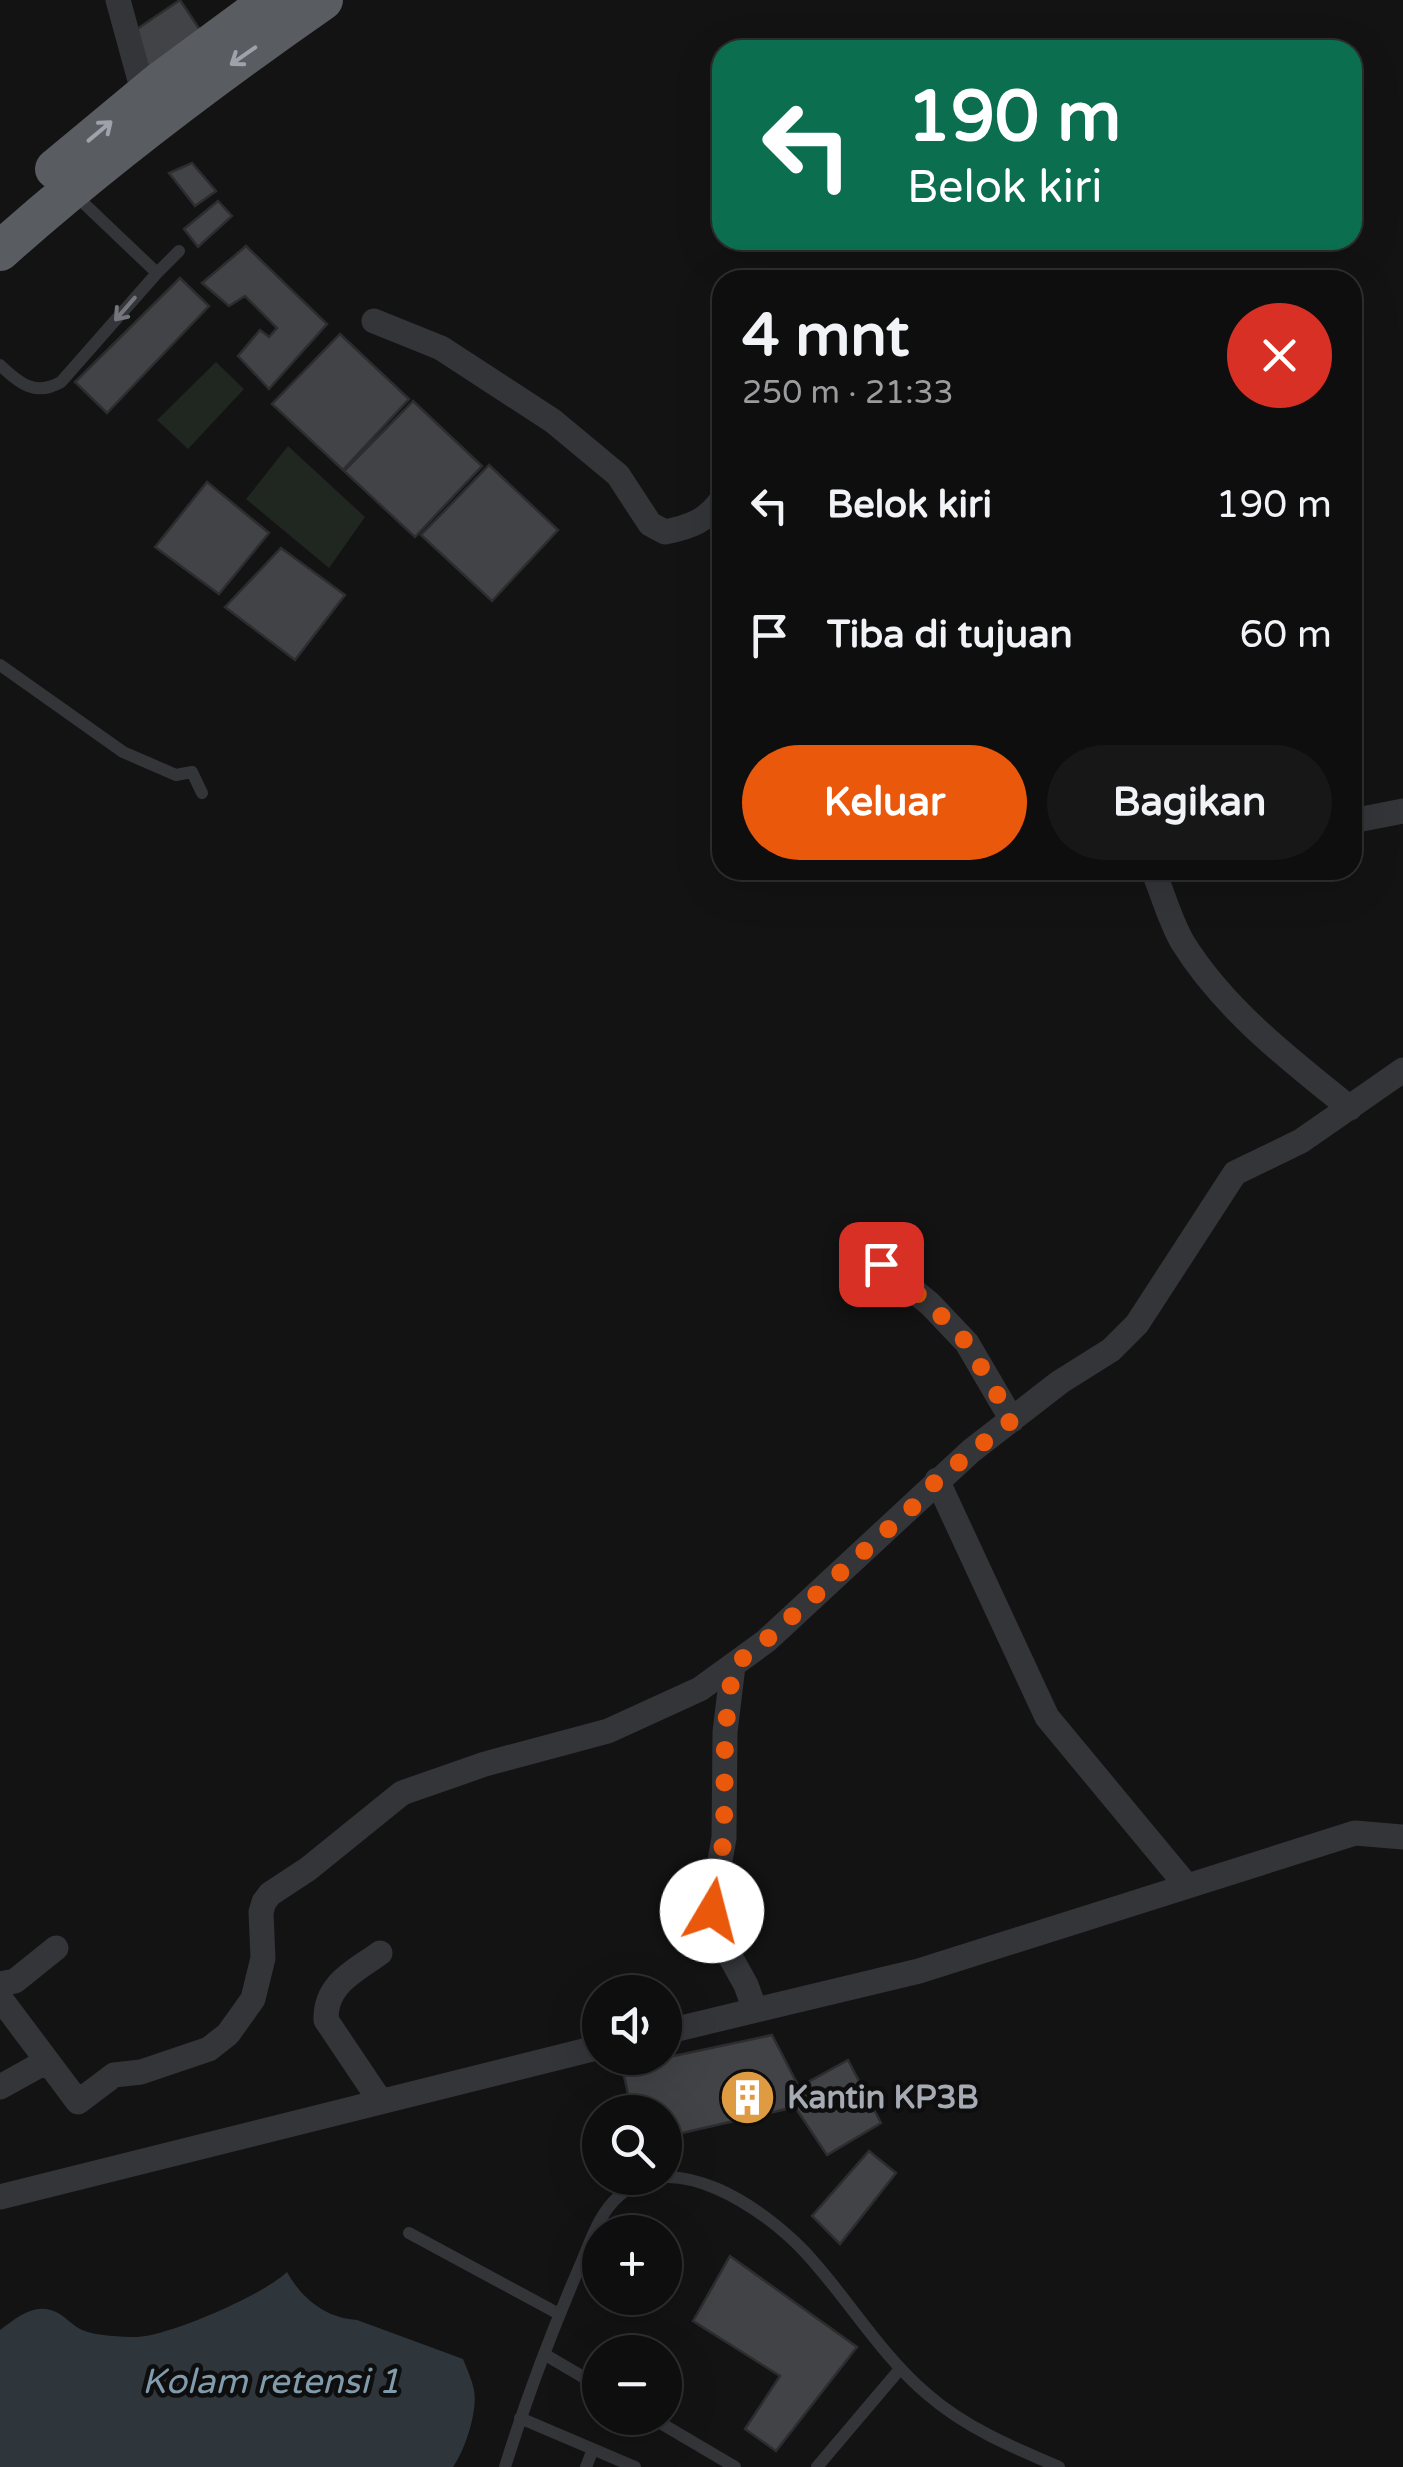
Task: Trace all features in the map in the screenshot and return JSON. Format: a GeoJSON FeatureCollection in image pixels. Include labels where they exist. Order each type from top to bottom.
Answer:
{"type":"FeatureCollection","features":[{"type":"Feature","properties":{"kind":"highway"},"geometry":{"type":"LineString","coordinates":[[0,251],[271,0]]}},
{"type":"Feature","properties":{"kind":"highway"},"geometry":{"type":"LineString","coordinates":[[0,218],[144,94],[190,76],[323,0]]}},
{"type":"Feature","properties":{"kind":"street"},"geometry":{"type":"LineString","coordinates":[[118,0],[144,94]]}},
{"type":"Feature","properties":{"kind":"street"},"geometry":{"type":"LineString","coordinates":[[374,321],[441,348],[553,421],[618,475],[650,524],[665,532],[693,526],[712,514]]}},
{"type":"Feature","properties":{"kind":"street"},"geometry":{"type":"LineString","coordinates":[[1362,819],[1403,812]]}},
{"type":"Feature","properties":{"kind":"street"},"geometry":{"type":"LineString","coordinates":[[1157,880],[1181,940],[1214,987],[1295,1064],[1350,1108]]}},
{"type":"Feature","properties":{"kind":"street"},"geometry":{"type":"LineString","coordinates":[[0,1998],[78,2102],[114,2075],[141,2072],[209,2049],[240,2020],[253,1998],[263,1958],[261,1912],[270,1894],[308,1869],[402,1793],[485,1764],[608,1731],[700,1689],[733,1666],[916,1504],[937,1480],[1060,1382],[1110,1350],[1137,1324],[1236,1173],[1301,1141],[1403,1070]]}},
{"type":"Feature","properties":{"kind":"street"},"geometry":{"type":"LineString","coordinates":[[881,1264],[930,1304],[967,1343],[1012,1420]]}},
{"type":"Feature","properties":{"kind":"street"},"geometry":{"type":"LineString","coordinates":[[937,1480],[1047,1717],[1186,1886]]}},
{"type":"Feature","properties":{"kind":"street"},"geometry":{"type":"LineString","coordinates":[[733,1666],[725,1732],[724,1838],[712,1911],[716,1930],[755,2010]]}},
{"type":"Feature","properties":{"kind":"street"},"geometry":{"type":"LineString","coordinates":[[682,2028],[919,1971],[1355,1832],[1403,1837]]}},
{"type":"Feature","properties":{"kind":"street"},"geometry":{"type":"LineString","coordinates":[[0,1984],[15,1981],[56,1948]]}},
{"type":"Feature","properties":{"kind":"street"},"geometry":{"type":"LineString","coordinates":[[380,1952],[340,1981],[326,2006],[326,2020],[381,2102]]}},
{"type":"Feature","properties":{"kind":"street"},"geometry":{"type":"LineString","coordinates":[[2,2190],[582,2052]]}},
{"type":"Feature","properties":{"kind":"street"},"geometry":{"type":"LineString","coordinates":[[0,2087],[47,2061]]}},
{"type":"Feature","properties":{"kind":"lane"},"geometry":{"type":"LineString","coordinates":[[70,190],[157,272]]}},
{"type":"Feature","properties":{"kind":"lane"},"geometry":{"type":"LineString","coordinates":[[0,365],[26,387],[53,387],[61,382],[178,251]]}},
{"type":"Feature","properties":{"kind":"lane"},"geometry":{"type":"LineString","coordinates":[[0,665],[123,752],[176,775],[192,772],[202,793]]}},
{"type":"Feature","properties":{"kind":"lane"},"geometry":{"type":"LineString","coordinates":[[505,2467],[558,2314],[600,2220],[620,2195],[646,2180],[680,2177],[719,2188],[803,2250],[900,2369],[928,2395],[968,2424],[1059,2467]]}},
{"type":"Feature","properties":{"kind":"lane"},"geometry":{"type":"LineString","coordinates":[[409,2232],[558,2314]]}},
{"type":"Feature","properties":{"kind":"lane"},"geometry":{"type":"LineString","coordinates":[[544,2354],[582,2376]]}},
{"type":"Feature","properties":{"kind":"lane"},"geometry":{"type":"LineString","coordinates":[[817,2467],[900,2369]]}},
{"type":"Feature","properties":{"kind":"lane"},"geometry":{"type":"LineString","coordinates":[[520,2418],[635,2467]]}},
{"type":"Feature","properties":{"kind":"lane"},"geometry":{"type":"LineString","coordinates":[[681,2435],[736,2467]]}},
{"type":"Feature","properties":{"kind":"lane"},"geometry":{"type":"LineString","coordinates":[[586,2467],[593,2449]]}},
{"type":"Feature","properties":{"kind":"shaded area"},"geometry":{"type":"Polygon","coordinates":[[[216,362],[244,389],[188,449],[157,420],[216,362]]]}},
{"type":"Feature","properties":{"kind":"shaded area"},"geometry":{"type":"Polygon","coordinates":[[[288,446],[365,517],[329,568],[246,499],[288,446]]]}},
{"type":"Feature","properties":{"kind":"water","name":"Kolam retensi 1"},"geometry":{"type":"Polygon","coordinates":[[[287,2272],[300,2291],[325,2311],[463,2359],[474,2390],[474,2408],[466,2441],[453,2467],[0,2467],[0,2330],[13,2321],[33,2310],[48,2309],[88,2332],[124,2337],[152,2335],[237,2302],[287,2272]]]}},
{"type":"Feature","properties":{"kind":"building"},"geometry":{"type":"Polygon","coordinates":[[[180,0],[202,33],[143,72],[131,33],[180,0]]]}},
{"type":"Feature","properties":{"kind":"building"},"geometry":{"type":"Polygon","coordinates":[[[192,163],[216,191],[195,206],[169,173],[192,163]]]}},
{"type":"Feature","properties":{"kind":"building"},"geometry":{"type":"Polygon","coordinates":[[[218,201],[232,216],[198,247],[184,229],[218,201]]]}},
{"type":"Feature","properties":{"kind":"building"},"geometry":{"type":"Polygon","coordinates":[[[246,246],[327,324],[269,389],[238,356],[260,330],[269,337],[277,328],[245,296],[229,306],[202,283],[246,246]]]}},
{"type":"Feature","properties":{"kind":"building"},"geometry":{"type":"Polygon","coordinates":[[[180,278],[209,306],[107,413],[75,382],[180,278]]]}},
{"type":"Feature","properties":{"kind":"building"},"geometry":{"type":"Polygon","coordinates":[[[340,334],[409,399],[343,470],[272,404],[340,334]]]}},
{"type":"Feature","properties":{"kind":"building"},"geometry":{"type":"Polygon","coordinates":[[[413,401],[482,466],[415,537],[344,471],[413,401]]]}},
{"type":"Feature","properties":{"kind":"building"},"geometry":{"type":"Polygon","coordinates":[[[489,465],[558,530],[492,601],[421,535],[489,465]]]}},
{"type":"Feature","properties":{"kind":"building"},"geometry":{"type":"Polygon","coordinates":[[[207,482],[269,533],[219,594],[155,547],[207,482]]]}},
{"type":"Feature","properties":{"kind":"building"},"geometry":{"type":"Polygon","coordinates":[[[281,548],[345,595],[295,660],[225,607],[281,548]]]}},
{"type":"Feature","properties":{"kind":"building","name":"Kantin KP3B"},"geometry":{"type":"Polygon","coordinates":[[[772,2035],[799,2087],[848,2060],[881,2123],[827,2155],[795,2107],[682,2133],[682,2095],[628,2095],[624,2075],[682,2075],[682,2054],[772,2035]]]}},
{"type":"Feature","properties":{"kind":"building","name":"Kantin KP3B"},"geometry":{"type":"Polygon","coordinates":[[[869,2151],[896,2173],[840,2244],[812,2216],[869,2151]]]}},
{"type":"Feature","properties":{"kind":"building"},"geometry":{"type":"Polygon","coordinates":[[[730,2256],[857,2347],[776,2451],[745,2429],[780,2376],[693,2321],[730,2256]]]}},
{"type":"Feature","properties":{"kind":"place","name":"Kantin KP3B"},"geometry":{"type":"Point","coordinates":[748,2097]}},
{"type":"Feature","properties":{"kind":"route"},"geometry":{"type":"LineString","coordinates":[[712,1911],[724,1838],[725,1732],[733,1666],[916,1504],[937,1480],[1012,1420],[967,1343],[930,1304],[881,1264]]}}]}
